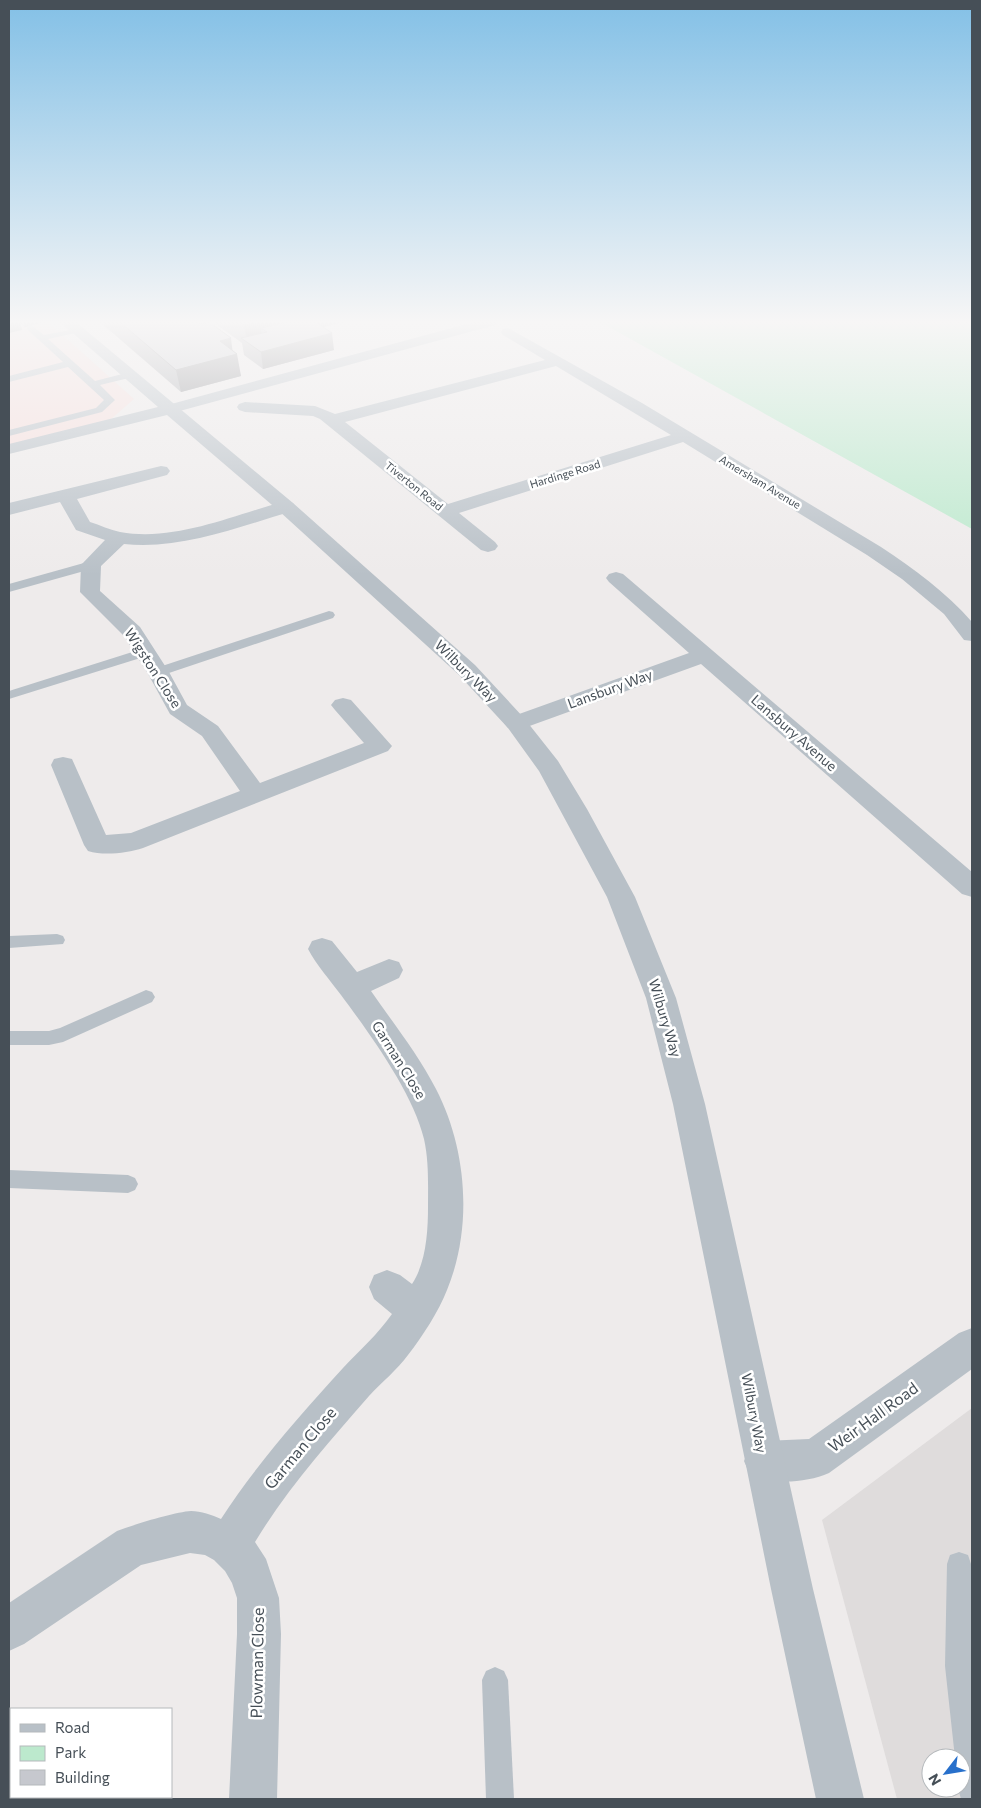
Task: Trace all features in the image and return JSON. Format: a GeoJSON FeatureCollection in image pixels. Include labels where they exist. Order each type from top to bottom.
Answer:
{"type":"FeatureCollection","features":[{"type":"Feature","properties":{"kind":"street","name":"Wilbury Way"},"geometry":{"type":"LineString","coordinates":[[167,406],[286,506],[467,670],[516,723],[549,767],[574,809],[620,897],[661,998],[689,1104],[764,1461],[840,1799]]}},
{"type":"Feature","properties":{"kind":"street"},"geometry":{"type":"LineString","coordinates":[[9,449],[180,406]]}},
{"type":"Feature","properties":{"kind":"street"},"geometry":{"type":"LineString","coordinates":[[332,420],[386,406]]}},
{"type":"Feature","properties":{"kind":"street","name":"Amersham Avenue"},"geometry":{"type":"LineString","coordinates":[[635,406],[874,551],[909,575],[970,625]]}},
{"type":"Feature","properties":{"kind":"street","name":"Tiverton Road"},"geometry":{"type":"LineString","coordinates":[[245,407],[339,413],[368,411]]}},
{"type":"Feature","properties":{"kind":"street","name":"Tiverton Road"},"geometry":{"type":"LineString","coordinates":[[314,411],[326,415],[488,546]]}},
{"type":"Feature","properties":{"kind":"street","name":"Hardinge Road"},"geometry":{"type":"LineString","coordinates":[[445,511],[685,436]]}},
{"type":"Feature","properties":{"kind":"street"},"geometry":{"type":"LineString","coordinates":[[9,509],[161,471]]}},
{"type":"Feature","properties":{"kind":"street"},"geometry":{"type":"LineString","coordinates":[[66,496],[83,526],[119,538],[154,541],[176,537],[286,506]]}},
{"type":"Feature","properties":{"kind":"street"},"geometry":{"type":"LineString","coordinates":[[92,566],[119,538]]}},
{"type":"Feature","properties":{"kind":"street","name":"Wigston Close"},"geometry":{"type":"LineString","coordinates":[[92,566],[90,592],[132,632],[158,672],[178,709],[210,731],[255,794]]}},
{"type":"Feature","properties":{"kind":"street","name":"Lansbury Avenue"},"geometry":{"type":"LineString","coordinates":[[616,578],[972,887]]}},
{"type":"Feature","properties":{"kind":"street"},"geometry":{"type":"LineString","coordinates":[[926,590],[959,606],[972,605]]}},
{"type":"Feature","properties":{"kind":"street","name":"Lansbury Way"},"geometry":{"type":"LineString","coordinates":[[516,723],[704,655]]}},
{"type":"Feature","properties":{"kind":"street"},"geometry":{"type":"LineString","coordinates":[[63,765],[97,844],[134,842],[380,746],[343,705]]}},
{"type":"Feature","properties":{"kind":"street","name":"Garman Close"},"geometry":{"type":"LineString","coordinates":[[229,1545],[260,1496],[357,1381],[395,1342],[430,1288],[441,1253],[445,1223],[445,1180],[440,1140],[424,1097],[410,1073],[352,988],[322,949]]}},
{"type":"Feature","properties":{"kind":"street"},"geometry":{"type":"LineString","coordinates":[[352,988],[388,970]]}},
{"type":"Feature","properties":{"kind":"street"},"geometry":{"type":"LineString","coordinates":[[387,1287],[416,1311]]}},
{"type":"Feature","properties":{"kind":"street","name":"Weir Hall Road"},"geometry":{"type":"LineString","coordinates":[[764,1461],[814,1459],[972,1346]]}},
{"type":"Feature","properties":{"kind":"street","name":"Plowman Close"},"geometry":{"type":"LineString","coordinates":[[9,1630],[132,1546],[190,1532],[210,1535],[229,1545],[240,1556],[251,1574],[258,1598],[259,1644],[253,1799]]}},
{"type":"Feature","properties":{"kind":"lane"},"geometry":{"type":"LineString","coordinates":[[9,433],[99,410],[103,406]]}},
{"type":"Feature","properties":{"kind":"lane"},"geometry":{"type":"LineString","coordinates":[[9,588],[92,566]]}},
{"type":"Feature","properties":{"kind":"lane"},"geometry":{"type":"LineString","coordinates":[[158,672],[329,615]]}},
{"type":"Feature","properties":{"kind":"lane"},"geometry":{"type":"LineString","coordinates":[[9,695],[145,652]]}},
{"type":"Feature","properties":{"kind":"lane"},"geometry":{"type":"LineString","coordinates":[[9,942],[57,940]]}},
{"type":"Feature","properties":{"kind":"lane"},"geometry":{"type":"LineString","coordinates":[[9,1038],[50,1038],[63,1035],[146,997]]}},
{"type":"Feature","properties":{"kind":"lane"},"geometry":{"type":"LineString","coordinates":[[9,1179],[128,1184]]}},
{"type":"Feature","properties":{"kind":"lane"},"geometry":{"type":"LineString","coordinates":[[959,1564],[958,1666],[972,1791]]}},
{"type":"Feature","properties":{"kind":"lane"},"geometry":{"type":"LineString","coordinates":[[495,1680],[500,1799]]}},
{"type":"Feature","properties":{"kind":"shaded area"},"geometry":{"type":"Polygon","coordinates":[[[9,406],[126,406],[110,420],[9,445],[9,406]]]}},
{"type":"Feature","properties":{"kind":"shaded area"},"geometry":{"type":"Polygon","coordinates":[[[972,1408],[972,1799],[897,1799],[822,1520],[972,1408]]]}},
{"type":"Feature","properties":{"kind":"green space"},"geometry":{"type":"Polygon","coordinates":[[[752,406],[972,406],[972,529],[752,406]]]}}]}
